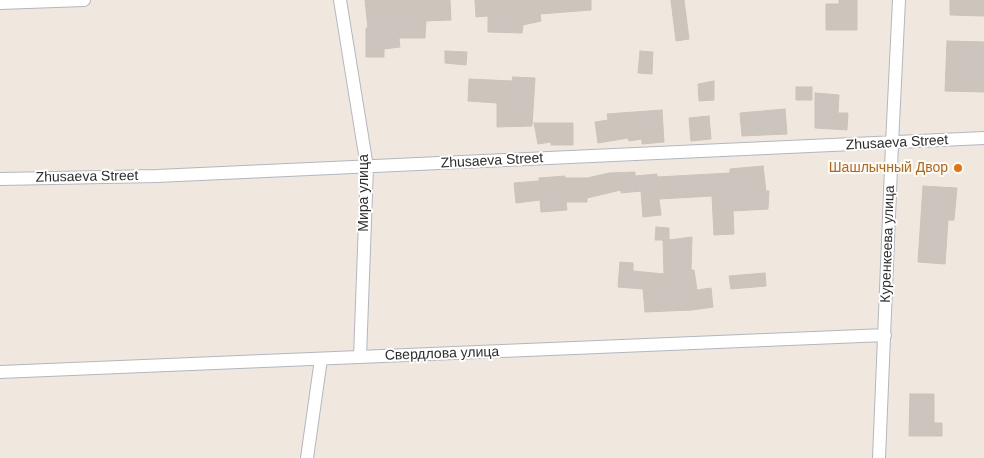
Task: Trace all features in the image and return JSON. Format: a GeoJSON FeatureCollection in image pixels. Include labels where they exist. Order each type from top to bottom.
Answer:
{"type":"FeatureCollection","features":[{"type":"Feature","properties":{"kind":"street"},"geometry":{"type":"LineString","coordinates":[[0,3],[84,0]]}},
{"type":"Feature","properties":{"kind":"street","name":"Мира улица"},"geometry":{"type":"LineString","coordinates":[[340,0],[367,167],[360,357]]}},
{"type":"Feature","properties":{"kind":"street","name":"Куренкеева улица"},"geometry":{"type":"LineString","coordinates":[[879,458],[899,0]]}},
{"type":"Feature","properties":{"kind":"street","name":"Zhusaeva Street"},"geometry":{"type":"LineString","coordinates":[[0,179],[157,176],[892,144],[984,138]]}},
{"type":"Feature","properties":{"kind":"street","name":"Свердлова улица"},"geometry":{"type":"LineString","coordinates":[[0,372],[885,335]]}},
{"type":"Feature","properties":{"kind":"street"},"geometry":{"type":"LineString","coordinates":[[306,458],[321,359]]}},
{"type":"Feature","properties":{"kind":"building"},"geometry":{"type":"Polygon","coordinates":[[[365,0],[450,0],[451,20],[426,21],[425,38],[399,38],[400,47],[384,49],[384,57],[366,57],[366,28],[368,28],[365,0]]]}},
{"type":"Feature","properties":{"kind":"building"},"geometry":{"type":"Polygon","coordinates":[[[475,0],[591,0],[591,10],[540,14],[541,21],[523,25],[522,33],[488,32],[488,16],[476,17],[475,0]]]}},
{"type":"Feature","properties":{"kind":"building"},"geometry":{"type":"Polygon","coordinates":[[[671,0],[684,0],[689,39],[676,41],[671,0]]]}},
{"type":"Feature","properties":{"kind":"building"},"geometry":{"type":"Polygon","coordinates":[[[839,0],[857,0],[857,30],[826,30],[826,4],[839,4],[839,0]]]}},
{"type":"Feature","properties":{"kind":"building"},"geometry":{"type":"Polygon","coordinates":[[[950,0],[984,0],[984,16],[950,15],[950,0]]]}},
{"type":"Feature","properties":{"kind":"building"},"geometry":{"type":"Polygon","coordinates":[[[947,41],[984,42],[984,92],[945,91],[947,41]]]}},
{"type":"Feature","properties":{"kind":"building"},"geometry":{"type":"Polygon","coordinates":[[[445,51],[467,52],[466,65],[445,63],[445,51]]]}},
{"type":"Feature","properties":{"kind":"building"},"geometry":{"type":"Polygon","coordinates":[[[640,51],[653,52],[652,74],[638,73],[640,51]]]}},
{"type":"Feature","properties":{"kind":"building"},"geometry":{"type":"Polygon","coordinates":[[[513,77],[535,78],[532,126],[497,127],[497,103],[468,101],[469,79],[512,81],[513,77]]]}},
{"type":"Feature","properties":{"kind":"building"},"geometry":{"type":"Polygon","coordinates":[[[714,81],[714,100],[699,101],[698,84],[714,81]]]}},
{"type":"Feature","properties":{"kind":"building"},"geometry":{"type":"Polygon","coordinates":[[[796,87],[812,87],[812,100],[796,100],[796,87]]]}},
{"type":"Feature","properties":{"kind":"building"},"geometry":{"type":"Polygon","coordinates":[[[815,93],[839,95],[838,113],[848,113],[847,130],[815,128],[815,93]]]}},
{"type":"Feature","properties":{"kind":"building"},"geometry":{"type":"Polygon","coordinates":[[[785,109],[787,134],[742,136],[740,113],[785,109]]]}},
{"type":"Feature","properties":{"kind":"building"},"geometry":{"type":"Polygon","coordinates":[[[662,110],[664,142],[642,144],[642,139],[629,141],[628,138],[598,143],[595,122],[608,120],[607,114],[662,110]]]}},
{"type":"Feature","properties":{"kind":"building"},"geometry":{"type":"Polygon","coordinates":[[[709,116],[711,139],[691,141],[689,118],[709,116]]]}},
{"type":"Feature","properties":{"kind":"building"},"geometry":{"type":"Polygon","coordinates":[[[534,123],[573,123],[573,145],[551,145],[551,142],[538,144],[534,123]]]}},
{"type":"Feature","properties":{"kind":"building"},"geometry":{"type":"Polygon","coordinates":[[[763,166],[766,191],[769,191],[768,209],[733,211],[734,234],[714,235],[712,196],[659,199],[661,215],[643,217],[641,191],[621,193],[621,190],[587,198],[587,202],[566,202],[567,210],[541,212],[540,200],[516,203],[514,183],[539,181],[539,178],[565,176],[565,178],[587,178],[609,173],[635,172],[635,176],[657,174],[657,177],[730,173],[730,169],[763,166]]]}},
{"type":"Feature","properties":{"kind":"building"},"geometry":{"type":"Polygon","coordinates":[[[923,186],[957,188],[954,220],[948,220],[945,264],[918,262],[923,186]]]}},
{"type":"Feature","properties":{"kind":"building"},"geometry":{"type":"Polygon","coordinates":[[[656,227],[669,228],[669,240],[692,237],[691,270],[694,270],[697,290],[711,288],[713,307],[645,312],[643,289],[618,287],[620,262],[633,263],[633,271],[664,274],[663,240],[655,240],[656,227]]]}},
{"type":"Feature","properties":{"kind":"building"},"geometry":{"type":"Polygon","coordinates":[[[765,273],[766,286],[731,289],[729,276],[765,273]]]}},
{"type":"Feature","properties":{"kind":"building"},"geometry":{"type":"Polygon","coordinates":[[[910,394],[934,394],[934,423],[942,423],[942,436],[909,436],[910,394]]]}},
{"type":"Feature","properties":{"kind":"place","name":"Шашлычный Двор"},"geometry":{"type":"Point","coordinates":[958,168]}}]}
